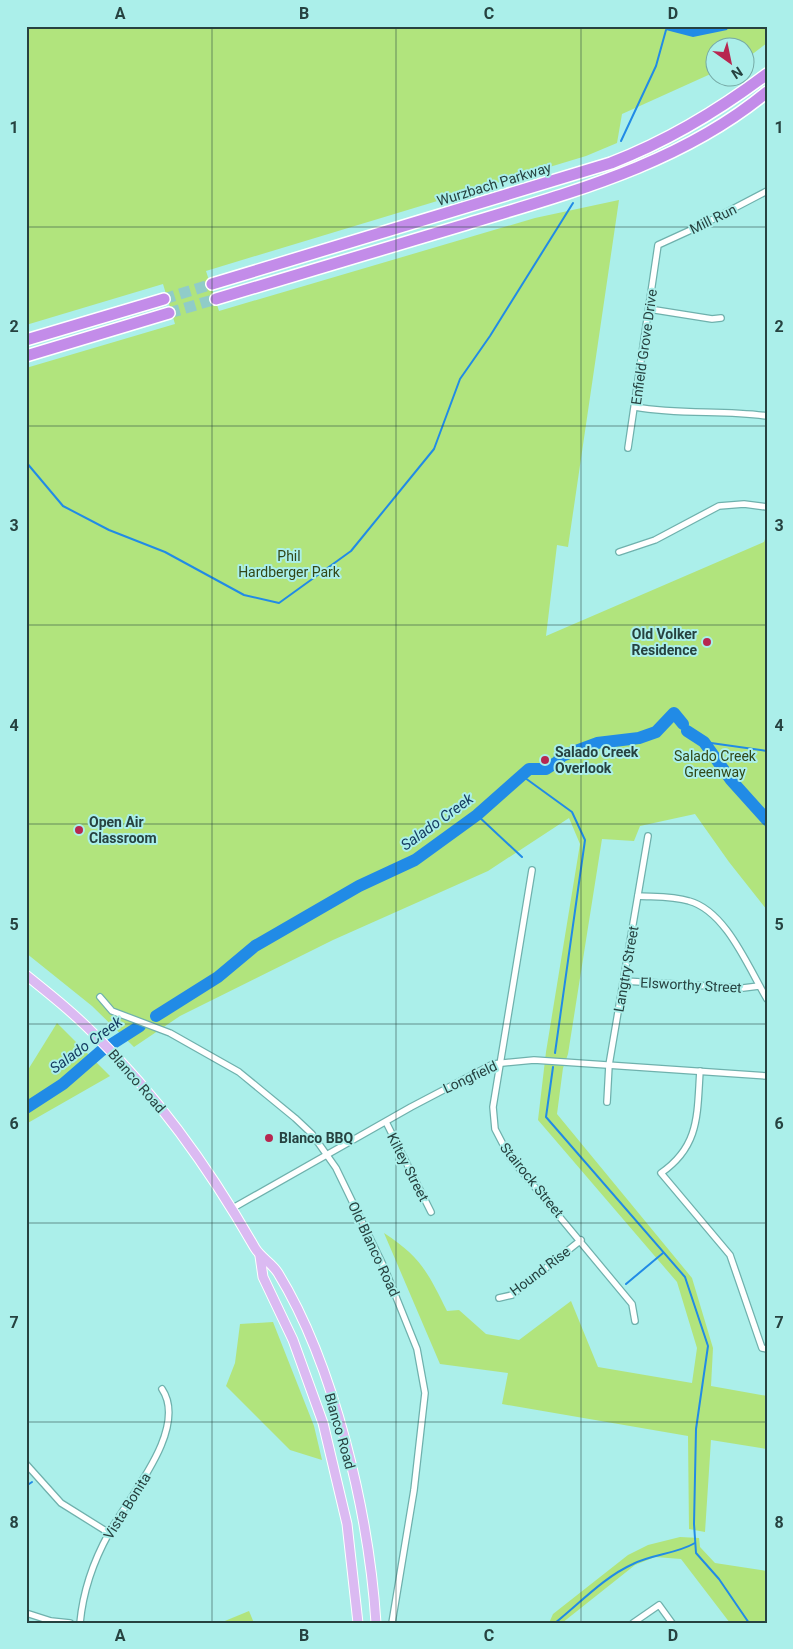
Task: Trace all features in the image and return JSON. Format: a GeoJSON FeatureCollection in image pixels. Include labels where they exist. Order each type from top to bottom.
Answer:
{"type":"FeatureCollection","features":[{"type":"Feature","properties":{"kind":"highway","name":"Wurzbach Parkway"},"geometry":{"type":"LineString","coordinates":[[212,284],[611,163],[655,144],[715,112],[767,74]]}},
{"type":"Feature","properties":{"kind":"highway"},"geometry":{"type":"LineString","coordinates":[[216,299],[552,198],[627,173],[697,140],[767,92]]}},
{"type":"Feature","properties":{"kind":"highway"},"geometry":{"type":"LineString","coordinates":[[26,340],[164,298]]}},
{"type":"Feature","properties":{"kind":"highway"},"geometry":{"type":"LineString","coordinates":[[26,356],[169,313]]}},
{"type":"Feature","properties":{"kind":"main road","name":"Blanco Road"},"geometry":{"type":"LineString","coordinates":[[26,975],[97,1036],[130,1071],[188,1141],[233,1208],[260,1256],[277,1271],[320,1364],[339,1419],[365,1533],[372,1573],[376,1623]]}},
{"type":"Feature","properties":{"kind":"main road","name":"Blanco Road"},"geometry":{"type":"LineString","coordinates":[[260,1256],[263,1277],[293,1340],[323,1423],[347,1524],[358,1609],[358,1623]]}},
{"type":"Feature","properties":{"kind":"main road"},"geometry":{"type":"LineString","coordinates":[[358,1609],[365,1623]]}},
{"type":"Feature","properties":{"kind":"street","name":"Mill Run"},"geometry":{"type":"LineString","coordinates":[[658,245],[704,224],[767,191]]}},
{"type":"Feature","properties":{"kind":"street","name":"Enfield Grove Drive"},"geometry":{"type":"LineString","coordinates":[[628,448],[658,245]]}},
{"type":"Feature","properties":{"kind":"street"},"geometry":{"type":"LineString","coordinates":[[649,309],[712,319],[722,318]]}},
{"type":"Feature","properties":{"kind":"street"},"geometry":{"type":"LineString","coordinates":[[635,407],[664,412],[724,411],[767,416]]}},
{"type":"Feature","properties":{"kind":"street"},"geometry":{"type":"LineString","coordinates":[[619,552],[655,540],[719,506],[744,504],[767,507]]}},
{"type":"Feature","properties":{"kind":"street","name":"Langtry Street"},"geometry":{"type":"LineString","coordinates":[[607,1102],[609,1064],[648,836]]}},
{"type":"Feature","properties":{"kind":"street","name":"Stairock Street"},"geometry":{"type":"LineString","coordinates":[[532,870],[500,1063],[494,1085],[493,1107],[498,1137],[509,1156],[581,1240],[632,1304],[635,1321]]}},
{"type":"Feature","properties":{"kind":"street"},"geometry":{"type":"LineString","coordinates":[[638,896],[688,900],[710,911],[724,926],[767,999]]}},
{"type":"Feature","properties":{"kind":"street","name":"Elsworthy Street"},"geometry":{"type":"LineString","coordinates":[[624,981],[742,988],[759,986]]}},
{"type":"Feature","properties":{"kind":"street","name":"Old Blanco Road"},"geometry":{"type":"LineString","coordinates":[[100,998],[112,1011],[170,1033],[239,1072],[312,1134],[328,1155],[344,1184],[398,1300],[417,1349],[425,1393],[414,1490],[392,1623]]}},
{"type":"Feature","properties":{"kind":"street","name":"Longfield"},"geometry":{"type":"LineString","coordinates":[[233,1208],[470,1075],[500,1063],[534,1060],[767,1076]]}},
{"type":"Feature","properties":{"kind":"street"},"geometry":{"type":"LineString","coordinates":[[700,1071],[694,1131],[680,1157],[662,1173],[730,1255],[764,1349]]}},
{"type":"Feature","properties":{"kind":"street","name":"Kiltey Street"},"geometry":{"type":"LineString","coordinates":[[386,1122],[431,1212]]}},
{"type":"Feature","properties":{"kind":"street","name":"Hound Rise"},"geometry":{"type":"LineString","coordinates":[[498,1298],[512,1296],[581,1240]]}},
{"type":"Feature","properties":{"kind":"street","name":"Vista Bonita"},"geometry":{"type":"LineString","coordinates":[[80,1623],[91,1572],[109,1533],[157,1453],[166,1424],[168,1407],[166,1395],[162,1388]]}},
{"type":"Feature","properties":{"kind":"street"},"geometry":{"type":"LineString","coordinates":[[26,1464],[61,1502],[109,1533]]}},
{"type":"Feature","properties":{"kind":"street"},"geometry":{"type":"LineString","coordinates":[[633,1623],[659,1604],[672,1623]]}},
{"type":"Feature","properties":{"kind":"street"},"geometry":{"type":"LineString","coordinates":[[26,1613],[51,1621],[70,1623]]}},
{"type":"Feature","properties":{"kind":"green space","name":"Phil Hardberger Park"},"geometry":{"type":"Polygon","coordinates":[[[26,26],[767,26],[767,43],[756,51],[756,38],[706,38],[706,76],[622,114],[617,143],[586,156],[206,271],[219,311],[535,218],[619,200],[568,547],[557,545],[546,636],[764,542],[767,533],[767,910],[729,862],[695,814],[640,826],[634,841],[602,839],[568,1054],[563,1068],[557,1114],[692,1278],[713,1348],[711,1386],[767,1396],[767,1449],[711,1440],[705,1532],[689,1529],[688,1436],[502,1404],[508,1373],[440,1364],[384,1233],[415,1258],[428,1276],[447,1311],[459,1310],[486,1334],[519,1340],[571,1301],[598,1367],[692,1383],[697,1348],[677,1282],[538,1120],[546,1052],[580,844],[569,818],[488,871],[333,940],[180,1016],[134,1047],[92,1006],[26,953],[26,368],[175,324],[163,284],[26,325],[26,26]]]}},
{"type":"Feature","properties":{"kind":"green space"},"geometry":{"type":"Polygon","coordinates":[[[57,1023],[110,1076],[26,1124],[26,1073],[57,1023]]]}},
{"type":"Feature","properties":{"kind":"green space"},"geometry":{"type":"Polygon","coordinates":[[[273,1322],[314,1426],[322,1460],[290,1450],[226,1386],[235,1363],[240,1324],[273,1322]]]}},
{"type":"Feature","properties":{"kind":"green space"},"geometry":{"type":"Polygon","coordinates":[[[680,1537],[699,1538],[700,1547],[715,1563],[767,1571],[767,1623],[730,1623],[681,1559],[655,1557],[635,1565],[562,1623],[549,1623],[553,1614],[628,1555],[648,1545],[680,1537]]]}},
{"type":"Feature","properties":{"kind":"green space"},"geometry":{"type":"Polygon","coordinates":[[[249,1611],[254,1623],[220,1623],[249,1611]]]}},
{"type":"Feature","properties":{"kind":"water"},"geometry":{"type":"Polygon","coordinates":[[[668,26],[729,26],[727,30],[693,37],[666,30],[668,26]]]}},
{"type":"Feature","properties":{"kind":"waterway"},"geometry":{"type":"LineString","coordinates":[[621,141],[656,66],[666,30]]}},
{"type":"Feature","properties":{"kind":"waterway"},"geometry":{"type":"LineString","coordinates":[[26,462],[63,506],[109,530],[165,552],[244,595],[279,603],[351,551],[434,449],[460,379],[490,336],[573,203]]}},
{"type":"Feature","properties":{"kind":"waterway","name":"Salado Creek"},"geometry":{"type":"LineString","coordinates":[[156,1016],[218,977],[255,946],[359,886],[415,860],[477,815],[529,769],[546,769],[557,762],[562,756],[597,743],[639,738],[656,732],[674,713],[683,724]]}},
{"type":"Feature","properties":{"kind":"waterway","name":"Salado Creek"},"geometry":{"type":"LineString","coordinates":[[687,731],[704,742],[731,780],[767,820]]}},
{"type":"Feature","properties":{"kind":"waterway"},"geometry":{"type":"LineString","coordinates":[[704,742],[767,751]]}},
{"type":"Feature","properties":{"kind":"waterway"},"geometry":{"type":"LineString","coordinates":[[521,775],[572,812],[585,840],[555,1053]]}},
{"type":"Feature","properties":{"kind":"waterway"},"geometry":{"type":"LineString","coordinates":[[477,815],[522,857]]}},
{"type":"Feature","properties":{"kind":"waterway","name":"Salado Creek"},"geometry":{"type":"LineString","coordinates":[[26,1108],[63,1084],[101,1051],[140,1026]]}},
{"type":"Feature","properties":{"kind":"waterway"},"geometry":{"type":"LineString","coordinates":[[553,1067],[546,1117],[685,1277],[708,1346],[696,1429],[694,1524],[696,1553],[719,1579],[749,1623]]}},
{"type":"Feature","properties":{"kind":"waterway"},"geometry":{"type":"LineString","coordinates":[[626,1284],[663,1253]]}},
{"type":"Feature","properties":{"kind":"waterway"},"geometry":{"type":"LineString","coordinates":[[26,1486],[32,1482]]}},
{"type":"Feature","properties":{"kind":"waterway"},"geometry":{"type":"LineString","coordinates":[[555,1623],[602,1583],[622,1569],[648,1558],[680,1550],[695,1543]]}},
{"type":"Feature","properties":{"kind":"tunnel"},"geometry":{"type":"LineString","coordinates":[[164,299],[212,284]]}},
{"type":"Feature","properties":{"kind":"tunnel"},"geometry":{"type":"LineString","coordinates":[[169,313],[216,299]]}},
{"type":"Feature","properties":{"kind":"place","name":"Old Volker Residence"},"geometry":{"type":"Point","coordinates":[707,642]}},
{"type":"Feature","properties":{"kind":"place","name":"Salado Creek Overlook"},"geometry":{"type":"Point","coordinates":[545,760]}},
{"type":"Feature","properties":{"kind":"place","name":"Open Air Classroom"},"geometry":{"type":"Point","coordinates":[79,830]}},
{"type":"Feature","properties":{"kind":"place","name":"Blanco BBQ"},"geometry":{"type":"Point","coordinates":[269,1138]}},
{"type":"Feature","properties":{"kind":"park label","name":"Salado Creek Greenway"},"geometry":{"type":"Point","coordinates":[715,764]}}]}
